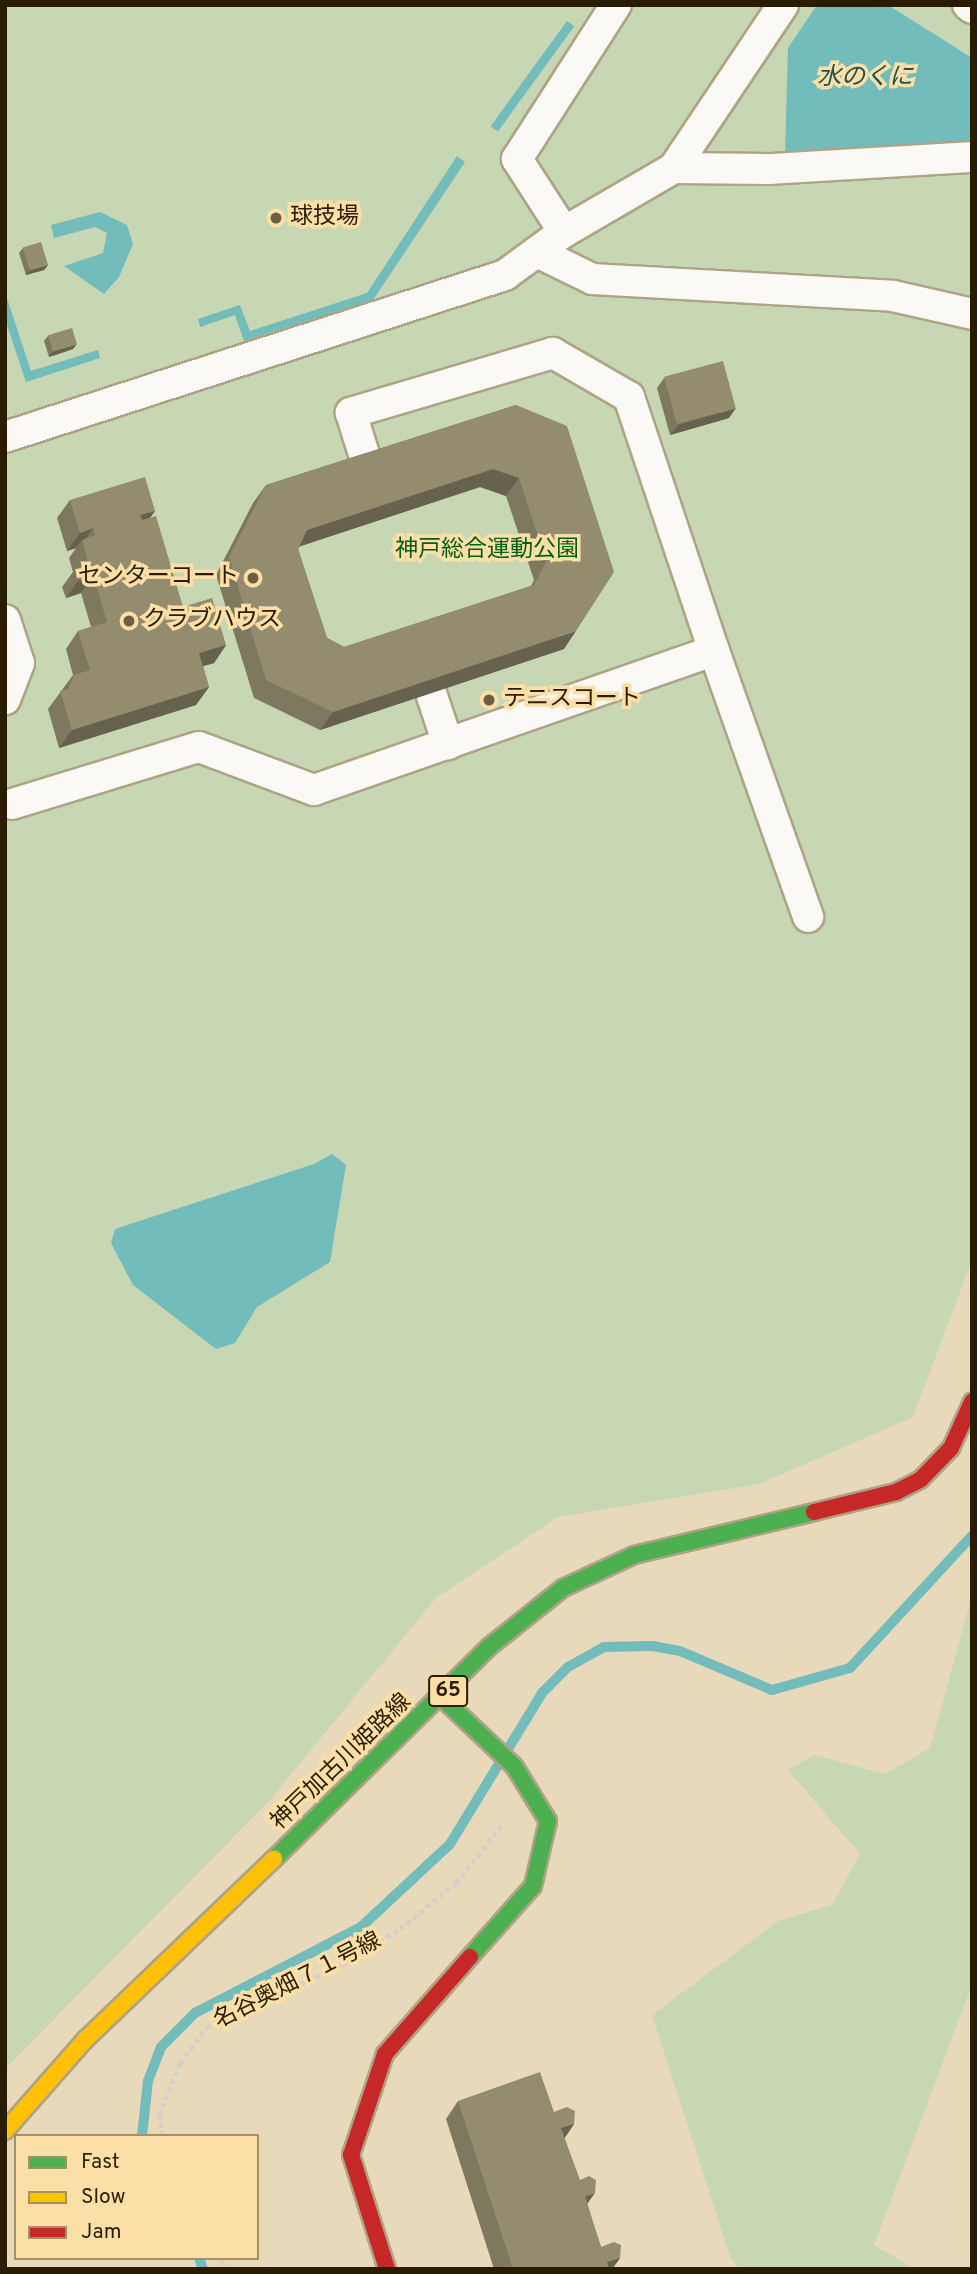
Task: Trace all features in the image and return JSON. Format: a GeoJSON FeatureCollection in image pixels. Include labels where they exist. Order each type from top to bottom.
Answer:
{"type":"FeatureCollection","features":[{"type":"Feature","properties":{"kind":"main road","name":"神戸加古川姫路線"},"geometry":{"type":"LineString","coordinates":[[5,2131],[85,2040],[442,1698],[489,1647],[563,1588],[634,1555],[896,1492],[921,1479],[951,1448],[972,1402]]}},
{"type":"Feature","properties":{"kind":"main road"},"geometry":{"type":"LineString","coordinates":[[387,2269],[351,2155],[385,2054],[533,1886],[548,1821],[514,1766],[442,1698]]}},
{"type":"Feature","properties":{"kind":"street"},"geometry":{"type":"LineString","coordinates":[[564,232],[517,159],[616,5]]}},
{"type":"Feature","properties":{"kind":"street"},"geometry":{"type":"LineString","coordinates":[[5,437],[505,275],[564,232],[674,168],[783,5]]}},
{"type":"Feature","properties":{"kind":"street"},"geometry":{"type":"LineString","coordinates":[[674,168],[771,169],[972,157]]}},
{"type":"Feature","properties":{"kind":"street"},"geometry":{"type":"LineString","coordinates":[[537,252],[593,279],[893,296],[972,314]]}},
{"type":"Feature","properties":{"kind":"street"},"geometry":{"type":"LineString","coordinates":[[368,467],[351,413],[554,353],[629,397],[714,651],[808,917]]}},
{"type":"Feature","properties":{"kind":"street"},"geometry":{"type":"LineString","coordinates":[[5,620],[19,663],[5,699]]}},
{"type":"Feature","properties":{"kind":"street"},"geometry":{"type":"LineString","coordinates":[[8,798],[199,747],[314,790],[714,651]]}},
{"type":"Feature","properties":{"kind":"street"},"geometry":{"type":"LineString","coordinates":[[431,693],[448,744]]}},
{"type":"Feature","properties":{"kind":"path","name":"名谷奥畑７１号線"},"geometry":{"type":"LineString","coordinates":[[162,2134],[159,2115],[180,2063],[207,2027],[343,1964],[400,1929],[456,1883],[527,1787]]}},
{"type":"Feature","properties":{"kind":"green space","name":"神戸総合運動公園"},"geometry":{"type":"Polygon","coordinates":[[[5,5],[972,5],[972,1260],[913,1417],[759,1484],[558,1517],[436,1598],[269,1801],[5,2069],[5,5]]]}},
{"type":"Feature","properties":{"kind":"green space"},"geometry":{"type":"Polygon","coordinates":[[[972,1596],[972,1985],[874,2245],[915,2269],[740,2269],[731,2259],[652,2015],[778,1921],[832,1905],[860,1854],[788,1770],[814,1755],[885,1774],[930,1748],[972,1596]]]}},
{"type":"Feature","properties":{"kind":"water","name":"水のくに"},"geometry":{"type":"Polygon","coordinates":[[[817,5],[888,5],[972,58],[972,147],[785,156],[788,48],[817,5]]]}},
{"type":"Feature","properties":{"kind":"water"},"geometry":{"type":"Polygon","coordinates":[[[567,21],[574,26],[498,131],[491,126],[567,21]]]}},
{"type":"Feature","properties":{"kind":"water"},"geometry":{"type":"Polygon","coordinates":[[[457,156],[465,162],[373,300],[244,341],[235,315],[200,327],[198,319],[240,305],[250,331],[367,293],[457,156]]]}},
{"type":"Feature","properties":{"kind":"water"},"geometry":{"type":"Polygon","coordinates":[[[100,212],[127,225],[133,244],[119,277],[104,294],[64,266],[103,253],[107,233],[95,227],[54,238],[51,225],[100,212]]]}},
{"type":"Feature","properties":{"kind":"water"},"geometry":{"type":"Polygon","coordinates":[[[7,298],[31,371],[98,350],[100,358],[26,382],[5,319],[7,298]]]}},
{"type":"Feature","properties":{"kind":"water"},"geometry":{"type":"Polygon","coordinates":[[[332,1154],[346,1165],[330,1262],[257,1307],[235,1343],[216,1349],[133,1285],[111,1243],[115,1229],[314,1164],[332,1154]]]}},
{"type":"Feature","properties":{"kind":"building"},"geometry":{"type":"Polygon","coordinates":[[[41,242],[48,265],[30,271],[23,248],[41,242]]]}},
{"type":"Feature","properties":{"kind":"building"},"geometry":{"type":"Polygon","coordinates":[[[72,328],[77,344],[53,352],[48,335],[72,328]]]}},
{"type":"Feature","properties":{"kind":"building"},"geometry":{"type":"Polygon","coordinates":[[[723,361],[736,408],[677,424],[664,377],[723,361]]]}},
{"type":"Feature","properties":{"kind":"building","name":"センターコート"},"geometry":{"type":"Polygon","coordinates":[[[516,405],[567,426],[614,572],[576,631],[333,712],[266,680],[229,557],[266,485],[516,405]],[[493,469],[307,530],[298,549],[327,638],[344,647],[534,585],[546,562],[519,478],[493,469]]]}},
{"type":"Feature","properties":{"kind":"building","name":"クラブハウス"},"geometry":{"type":"Polygon","coordinates":[[[145,477],[155,511],[140,515],[142,520],[156,516],[183,607],[212,598],[226,645],[199,653],[209,687],[72,730],[60,691],[68,689],[74,675],[90,670],[78,631],[107,622],[93,575],[79,580],[75,569],[89,565],[82,540],[95,535],[93,528],[80,533],[70,500],[145,477]]]}},
{"type":"Feature","properties":{"kind":"building"},"geometry":{"type":"Polygon","coordinates":[[[540,2072],[554,2112],[567,2107],[575,2111],[574,2124],[561,2128],[580,2180],[589,2176],[596,2180],[595,2193],[585,2196],[601,2247],[614,2242],[621,2245],[620,2258],[607,2262],[609,2269],[513,2269],[458,2101],[540,2072]]]}},
{"type":"Feature","properties":{"kind":"waterway"},"geometry":{"type":"LineString","coordinates":[[142,2134],[148,2081],[161,2047],[195,2013],[361,1927],[450,1844],[542,1693],[568,1667],[604,1647],[652,1646],[680,1651],[772,1690],[850,1668],[972,1536]]}},
{"type":"Feature","properties":{"kind":"waterway"},"geometry":{"type":"LineString","coordinates":[[200,2260],[203,2269]]}},
{"type":"Feature","properties":{"kind":"traffic: fast"},"geometry":{"type":"LineString","coordinates":[[274,1859],[489,1647],[563,1588],[634,1555],[814,1512]]}},
{"type":"Feature","properties":{"kind":"traffic: fast"},"geometry":{"type":"LineString","coordinates":[[442,1698],[514,1766],[548,1821],[533,1886],[470,1957]]}},
{"type":"Feature","properties":{"kind":"traffic: slow"},"geometry":{"type":"LineString","coordinates":[[5,2131],[85,2040],[274,1859]]}},
{"type":"Feature","properties":{"kind":"traffic: jam"},"geometry":{"type":"LineString","coordinates":[[814,1512],[896,1492],[921,1479],[951,1448],[972,1402]]}},
{"type":"Feature","properties":{"kind":"traffic: jam"},"geometry":{"type":"LineString","coordinates":[[387,2269],[351,2155],[385,2054],[470,1957]]}},
{"type":"Feature","properties":{"kind":"place","name":"球技場"},"geometry":{"type":"Point","coordinates":[276,218]}},
{"type":"Feature","properties":{"kind":"place","name":"センターコート"},"geometry":{"type":"Point","coordinates":[253,578]}},
{"type":"Feature","properties":{"kind":"place","name":"クラブハウス"},"geometry":{"type":"Point","coordinates":[129,621]}},
{"type":"Feature","properties":{"kind":"place","name":"テニスコート"},"geometry":{"type":"Point","coordinates":[489,700]}}]}
